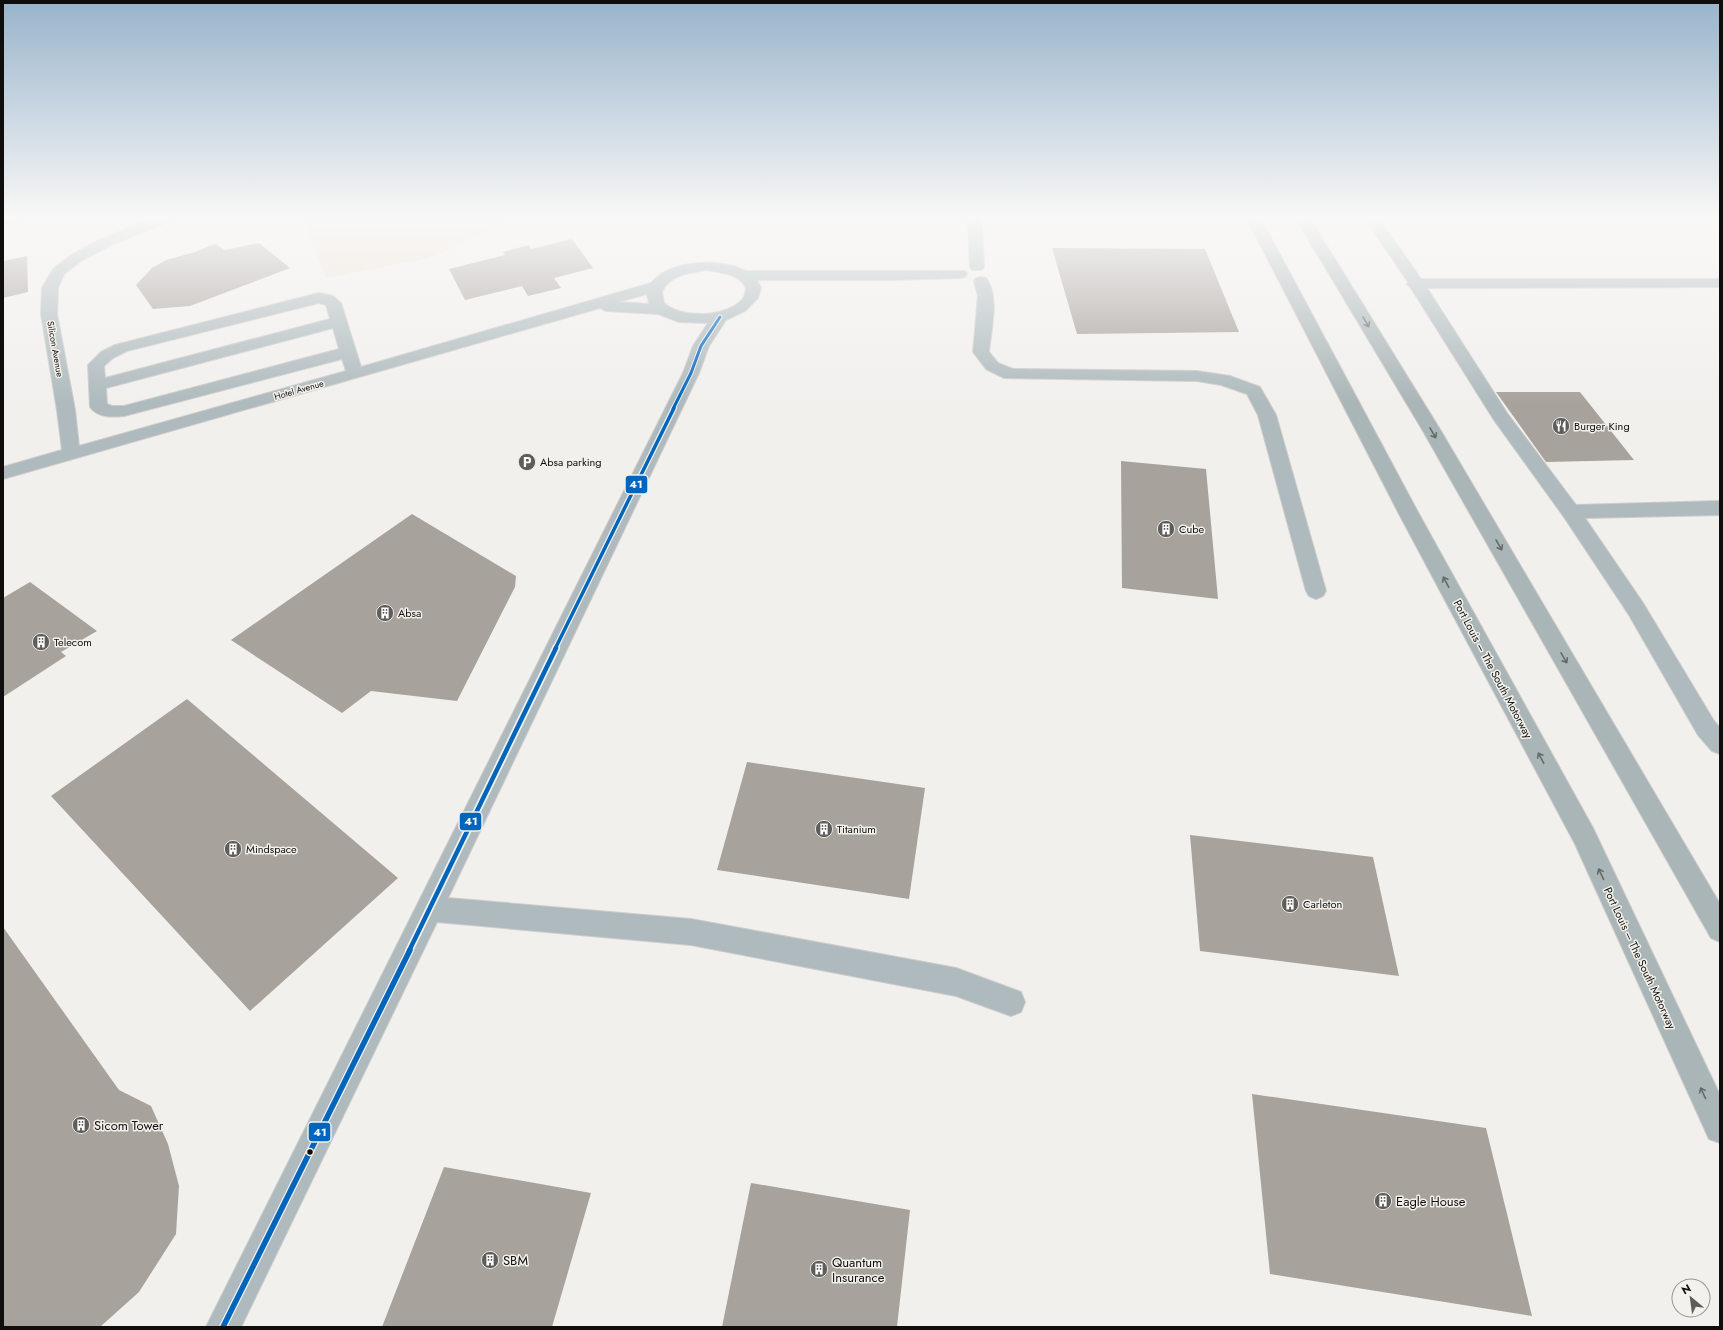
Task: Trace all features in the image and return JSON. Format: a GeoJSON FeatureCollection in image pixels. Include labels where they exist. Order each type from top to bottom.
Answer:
{"type":"FeatureCollection","features":[{"type":"Feature","properties":{"kind":"highway","name":"Port Louis – The South Motorway"},"geometry":{"type":"LineString","coordinates":[[1286,279],[1409,514],[1584,836],[1720,1128]]}},
{"type":"Feature","properties":{"kind":"highway"},"geometry":{"type":"LineString","coordinates":[[1340,279],[1432,431],[1720,929]]}},
{"type":"Feature","properties":{"kind":"street","name":"Silicon Avenue"},"geometry":{"type":"LineString","coordinates":[[54,279],[50,288],[49,314],[66,410],[71,454]]}},
{"type":"Feature","properties":{"kind":"street"},"geometry":{"type":"LineString","coordinates":[[662,310],[655,303],[654,294],[657,286],[664,279]]}},
{"type":"Feature","properties":{"kind":"street"},"geometry":{"type":"LineString","coordinates":[[749,279],[752,282],[754,290],[763,292]]}},
{"type":"Feature","properties":{"kind":"street"},"geometry":{"type":"LineString","coordinates":[[223,1327],[430,909],[451,862],[691,373],[701,346],[720,317],[745,306],[763,292],[790,279]]}},
{"type":"Feature","properties":{"kind":"street"},"geometry":{"type":"LineString","coordinates":[[981,279],[986,296],[981,352],[992,366],[1010,374],[1197,376],[1224,380],[1254,391],[1267,415],[1316,591]]}},
{"type":"Feature","properties":{"kind":"street"},"geometry":{"type":"LineString","coordinates":[[1411,279],[1500,416],[1571,512],[1636,609],[1715,734]]}},
{"type":"Feature","properties":{"kind":"street"},"geometry":{"type":"LineString","coordinates":[[1414,284],[1720,283]]}},
{"type":"Feature","properties":{"kind":"street","name":"Hotel Avenue"},"geometry":{"type":"LineString","coordinates":[[3,473],[355,374],[657,286]]}},
{"type":"Feature","properties":{"kind":"street"},"geometry":{"type":"LineString","coordinates":[[348,352],[124,411],[109,412],[99,407],[96,365],[107,355],[121,348],[319,298],[328,298],[334,303],[355,374]]}},
{"type":"Feature","properties":{"kind":"street","name":"Hotel Avenue"},"geometry":{"type":"LineString","coordinates":[[594,305],[662,310],[673,316],[688,319],[720,317]]}},
{"type":"Feature","properties":{"kind":"street"},"geometry":{"type":"LineString","coordinates":[[688,319],[701,346]]}},
{"type":"Feature","properties":{"kind":"street"},"geometry":{"type":"LineString","coordinates":[[98,385],[339,322]]}},
{"type":"Feature","properties":{"kind":"street"},"geometry":{"type":"LineString","coordinates":[[1571,512],[1720,508]]}},
{"type":"Feature","properties":{"kind":"street"},"geometry":{"type":"LineString","coordinates":[[430,909],[690,932],[956,982],[1011,1002]]}},
{"type":"Feature","properties":{"kind":"building"},"geometry":{"type":"Polygon","coordinates":[[[3,279],[28,279],[28,292],[3,298],[3,279]]]}},
{"type":"Feature","properties":{"kind":"building"},"geometry":{"type":"Polygon","coordinates":[[[142,279],[261,279],[190,306],[153,309],[136,285],[142,279]]]}},
{"type":"Feature","properties":{"kind":"building"},"geometry":{"type":"Polygon","coordinates":[[[454,279],[555,279],[561,288],[528,296],[522,286],[465,300],[454,279]]]}},
{"type":"Feature","properties":{"kind":"building"},"geometry":{"type":"Polygon","coordinates":[[[1061,279],[1217,279],[1239,332],[1077,334],[1061,279]]]}},
{"type":"Feature","properties":{"kind":"building","name":"Burger King"},"geometry":{"type":"Polygon","coordinates":[[[1496,392],[1580,392],[1634,460],[1546,462],[1496,392]]]}},
{"type":"Feature","properties":{"kind":"building","name":"Cube"},"geometry":{"type":"Polygon","coordinates":[[[1121,461],[1206,469],[1218,599],[1122,588],[1121,461]]]}},
{"type":"Feature","properties":{"kind":"building","name":"Absa"},"geometry":{"type":"Polygon","coordinates":[[[412,514],[516,576],[515,587],[457,701],[371,691],[342,713],[231,640],[412,514]]]}},
{"type":"Feature","properties":{"kind":"building","name":"Telecom"},"geometry":{"type":"Polygon","coordinates":[[[30,582],[97,631],[61,652],[66,656],[3,697],[3,598],[30,582]]]}},
{"type":"Feature","properties":{"kind":"building","name":"Mindspace"},"geometry":{"type":"Polygon","coordinates":[[[187,699],[398,878],[250,1011],[51,796],[187,699]]]}},
{"type":"Feature","properties":{"kind":"building","name":"Titanium"},"geometry":{"type":"Polygon","coordinates":[[[747,762],[925,788],[909,899],[717,870],[747,762]]]}},
{"type":"Feature","properties":{"kind":"building","name":"Carleton"},"geometry":{"type":"Polygon","coordinates":[[[1190,835],[1373,857],[1399,976],[1200,951],[1190,835]]]}},
{"type":"Feature","properties":{"kind":"building","name":"Sicom Tower"},"geometry":{"type":"Polygon","coordinates":[[[3,927],[119,1090],[151,1106],[168,1144],[179,1186],[176,1234],[139,1292],[100,1327],[3,1327],[3,927]]]}},
{"type":"Feature","properties":{"kind":"building","name":"Eagle House"},"geometry":{"type":"Polygon","coordinates":[[[1252,1094],[1486,1128],[1532,1316],[1270,1274],[1252,1094]]]}},
{"type":"Feature","properties":{"kind":"building","name":"SBM"},"geometry":{"type":"Polygon","coordinates":[[[444,1167],[591,1193],[552,1327],[382,1327],[444,1167]]]}},
{"type":"Feature","properties":{"kind":"building","name":"Quantum Insurance"},"geometry":{"type":"Polygon","coordinates":[[[751,1183],[910,1210],[897,1327],[722,1327],[751,1183]]]}},
{"type":"Feature","properties":{"kind":"transit line","name":"41"},"geometry":{"type":"LineString","coordinates":[[223,1327],[430,909],[444,876],[691,373],[701,346],[720,317]]}},
{"type":"Feature","properties":{"kind":"place","name":"Burger King"},"geometry":{"type":"Point","coordinates":[1561,426]}},
{"type":"Feature","properties":{"kind":"place","name":"Absa parking"},"geometry":{"type":"Point","coordinates":[527,462]}},
{"type":"Feature","properties":{"kind":"place","name":"Cube"},"geometry":{"type":"Point","coordinates":[1166,529]}},
{"type":"Feature","properties":{"kind":"place","name":"Absa"},"geometry":{"type":"Point","coordinates":[385,613]}},
{"type":"Feature","properties":{"kind":"place","name":"Telecom"},"geometry":{"type":"Point","coordinates":[41,642]}},
{"type":"Feature","properties":{"kind":"place","name":"Titanium"},"geometry":{"type":"Point","coordinates":[824,829]}},
{"type":"Feature","properties":{"kind":"place","name":"Mindspace"},"geometry":{"type":"Point","coordinates":[233,849]}},
{"type":"Feature","properties":{"kind":"place","name":"Carleton"},"geometry":{"type":"Point","coordinates":[1290,904]}},
{"type":"Feature","properties":{"kind":"place","name":"Sicom Tower"},"geometry":{"type":"Point","coordinates":[81,1125]}},
{"type":"Feature","properties":{"kind":"place","name":"Eagle House"},"geometry":{"type":"Point","coordinates":[1383,1201]}},
{"type":"Feature","properties":{"kind":"place","name":"SBM"},"geometry":{"type":"Point","coordinates":[490,1260]}},
{"type":"Feature","properties":{"kind":"place","name":"Quantum Insurance"},"geometry":{"type":"Point","coordinates":[819,1269]}}]}
